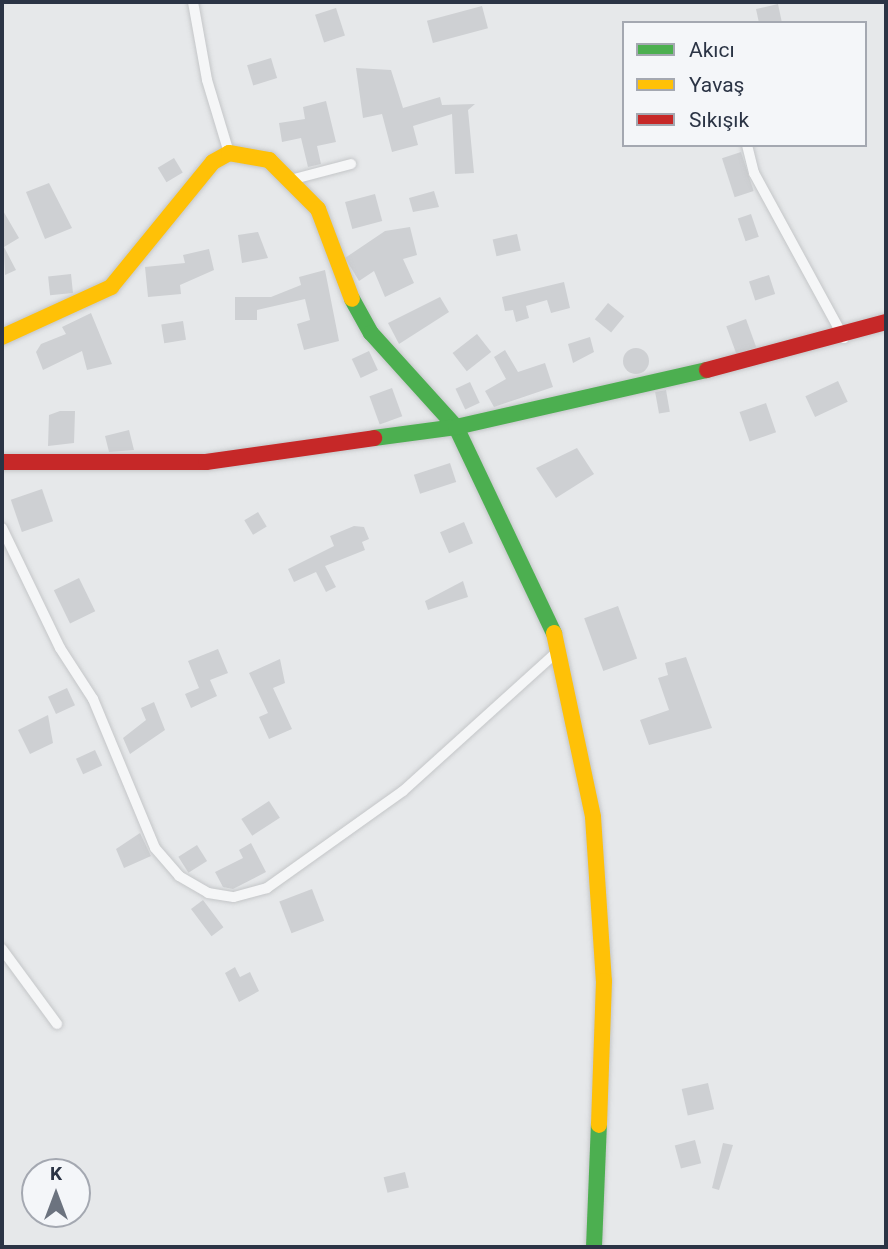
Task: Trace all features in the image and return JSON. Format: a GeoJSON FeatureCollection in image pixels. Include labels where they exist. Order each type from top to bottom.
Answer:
{"type":"FeatureCollection","features":[{"type":"Feature","properties":{"kind":"street"},"geometry":{"type":"LineString","coordinates":[[193,2],[229,153]]}},
{"type":"Feature","properties":{"kind":"street"},"geometry":{"type":"LineString","coordinates":[[748,147],[754,173],[844,338]]}},
{"type":"Feature","properties":{"kind":"street"},"geometry":{"type":"LineString","coordinates":[[2,337],[110,287],[213,162],[229,153],[269,160],[294,179],[318,209],[340,278],[371,333],[456,427],[559,650],[593,817],[600,892],[604,981],[594,1247]]}},
{"type":"Feature","properties":{"kind":"street"},"geometry":{"type":"LineString","coordinates":[[294,179],[351,164]]}},
{"type":"Feature","properties":{"kind":"street"},"geometry":{"type":"LineString","coordinates":[[2,462],[206,462],[456,427],[844,338],[886,322]]}},
{"type":"Feature","properties":{"kind":"street"},"geometry":{"type":"LineString","coordinates":[[2,528],[60,648],[93,699],[155,848],[179,876],[208,893],[234,897],[267,888],[403,792],[559,650]]}},
{"type":"Feature","properties":{"kind":"street"},"geometry":{"type":"LineString","coordinates":[[2,949],[57,1024]]}},
{"type":"Feature","properties":{"kind":"building"},"geometry":{"type":"Polygon","coordinates":[[[778,4],[782,21],[759,21],[756,9],[778,4]]]}},
{"type":"Feature","properties":{"kind":"building"},"geometry":{"type":"Polygon","coordinates":[[[482,6],[488,28],[433,43],[427,21],[482,6]]]}},
{"type":"Feature","properties":{"kind":"building"},"geometry":{"type":"Polygon","coordinates":[[[336,8],[345,36],[324,42],[315,15],[336,8]]]}},
{"type":"Feature","properties":{"kind":"building"},"geometry":{"type":"Polygon","coordinates":[[[271,58],[277,78],[253,85],[247,65],[271,58]]]}},
{"type":"Feature","properties":{"kind":"building"},"geometry":{"type":"Polygon","coordinates":[[[356,68],[391,70],[403,108],[440,97],[442,105],[475,104],[468,110],[474,173],[455,174],[452,114],[413,126],[418,145],[392,152],[382,114],[363,118],[356,68]]]}},
{"type":"Feature","properties":{"kind":"building"},"geometry":{"type":"Polygon","coordinates":[[[326,101],[336,142],[317,146],[321,164],[308,167],[301,138],[282,142],[279,123],[305,119],[303,107],[326,101]]]}},
{"type":"Feature","properties":{"kind":"building"},"geometry":{"type":"Polygon","coordinates":[[[741,152],[754,191],[735,197],[722,158],[741,152]]]}},
{"type":"Feature","properties":{"kind":"building"},"geometry":{"type":"Polygon","coordinates":[[[174,158],[183,173],[166,182],[158,168],[174,158]]]}},
{"type":"Feature","properties":{"kind":"building"},"geometry":{"type":"Polygon","coordinates":[[[49,183],[72,228],[45,239],[26,192],[49,183]]]}},
{"type":"Feature","properties":{"kind":"building"},"geometry":{"type":"Polygon","coordinates":[[[434,191],[439,207],[413,212],[409,198],[434,191]]]}},
{"type":"Feature","properties":{"kind":"building"},"geometry":{"type":"Polygon","coordinates":[[[375,194],[382,221],[352,229],[345,202],[375,194]]]}},
{"type":"Feature","properties":{"kind":"building"},"geometry":{"type":"Polygon","coordinates":[[[2,209],[19,238],[4,247],[16,270],[5,275],[2,209]]]}},
{"type":"Feature","properties":{"kind":"building"},"geometry":{"type":"Polygon","coordinates":[[[751,214],[759,237],[746,241],[738,219],[751,214]]]}},
{"type":"Feature","properties":{"kind":"building"},"geometry":{"type":"Polygon","coordinates":[[[410,227],[417,255],[403,259],[414,283],[385,297],[374,271],[359,281],[345,258],[385,231],[410,227]]]}},
{"type":"Feature","properties":{"kind":"building"},"geometry":{"type":"Polygon","coordinates":[[[258,232],[268,258],[242,263],[238,235],[258,232]]]}},
{"type":"Feature","properties":{"kind":"building"},"geometry":{"type":"Polygon","coordinates":[[[517,234],[521,251],[496,256],[493,240],[517,234]]]}},
{"type":"Feature","properties":{"kind":"building"},"geometry":{"type":"Polygon","coordinates":[[[209,249],[214,270],[180,285],[181,294],[148,297],[145,267],[185,263],[183,255],[209,249]]]}},
{"type":"Feature","properties":{"kind":"building"},"geometry":{"type":"Polygon","coordinates":[[[325,270],[339,341],[304,350],[297,324],[310,320],[305,299],[257,310],[257,320],[235,320],[235,297],[271,297],[301,285],[299,277],[325,270]]]}},
{"type":"Feature","properties":{"kind":"building"},"geometry":{"type":"Polygon","coordinates":[[[71,274],[73,293],[50,295],[48,276],[71,274]]]}},
{"type":"Feature","properties":{"kind":"building"},"geometry":{"type":"Polygon","coordinates":[[[769,275],[775,294],[755,301],[749,281],[769,275]]]}},
{"type":"Feature","properties":{"kind":"building"},"geometry":{"type":"Polygon","coordinates":[[[564,282],[570,308],[551,313],[547,300],[526,306],[529,318],[516,322],[513,310],[505,311],[502,297],[564,282]]]}},
{"type":"Feature","properties":{"kind":"building"},"geometry":{"type":"Polygon","coordinates":[[[440,297],[449,312],[399,344],[388,323],[440,297]]]}},
{"type":"Feature","properties":{"kind":"building"},"geometry":{"type":"Polygon","coordinates":[[[608,303],[624,316],[611,333],[595,319],[608,303]]]}},
{"type":"Feature","properties":{"kind":"building"},"geometry":{"type":"Polygon","coordinates":[[[91,313],[112,364],[87,370],[82,351],[43,370],[36,352],[41,344],[66,334],[62,327],[91,313]]]}},
{"type":"Feature","properties":{"kind":"building"},"geometry":{"type":"Polygon","coordinates":[[[746,319],[756,347],[737,354],[726,326],[746,319]]]}},
{"type":"Feature","properties":{"kind":"building"},"geometry":{"type":"Polygon","coordinates":[[[183,321],[186,340],[164,343],[161,324],[183,321]]]}},
{"type":"Feature","properties":{"kind":"building"},"geometry":{"type":"Polygon","coordinates":[[[477,334],[491,352],[467,371],[453,353],[477,334]]]}},
{"type":"Feature","properties":{"kind":"building"},"geometry":{"type":"Polygon","coordinates":[[[590,337],[594,352],[573,363],[568,344],[590,337]]]}},
{"type":"Feature","properties":{"kind":"building"},"geometry":{"type":"Polygon","coordinates":[[[636,348],[645,352],[649,361],[645,370],[636,374],[627,370],[623,361],[627,352],[636,348]]]}},
{"type":"Feature","properties":{"kind":"building"},"geometry":{"type":"Polygon","coordinates":[[[505,350],[518,372],[545,363],[553,387],[494,407],[485,391],[506,379],[494,357],[505,350]]]}},
{"type":"Feature","properties":{"kind":"building"},"geometry":{"type":"Polygon","coordinates":[[[369,351],[378,370],[361,378],[352,359],[369,351]]]}},
{"type":"Feature","properties":{"kind":"building"},"geometry":{"type":"Polygon","coordinates":[[[838,381],[848,402],[815,417],[805,396],[838,381]]]}},
{"type":"Feature","properties":{"kind":"building"},"geometry":{"type":"Polygon","coordinates":[[[470,382],[480,403],[465,410],[455,389],[470,382]]]}},
{"type":"Feature","properties":{"kind":"building"},"geometry":{"type":"Polygon","coordinates":[[[392,388],[402,416],[380,424],[369,396],[392,388]]]}},
{"type":"Feature","properties":{"kind":"building"},"geometry":{"type":"Polygon","coordinates":[[[666,390],[670,412],[659,414],[655,392],[666,390]]]}},
{"type":"Feature","properties":{"kind":"building"},"geometry":{"type":"Polygon","coordinates":[[[766,403],[776,432],[750,441],[740,412],[766,403]]]}},
{"type":"Feature","properties":{"kind":"building"},"geometry":{"type":"Polygon","coordinates":[[[60,411],[75,411],[74,443],[48,446],[49,415],[60,411]]]}},
{"type":"Feature","properties":{"kind":"building"},"geometry":{"type":"Polygon","coordinates":[[[129,430],[134,450],[109,452],[105,436],[129,430]]]}},
{"type":"Feature","properties":{"kind":"building"},"geometry":{"type":"Polygon","coordinates":[[[577,448],[594,474],[556,498],[536,468],[577,448]]]}},
{"type":"Feature","properties":{"kind":"building"},"geometry":{"type":"Polygon","coordinates":[[[450,463],[456,482],[420,494],[414,475],[450,463]]]}},
{"type":"Feature","properties":{"kind":"building"},"geometry":{"type":"Polygon","coordinates":[[[42,489],[53,521],[22,532],[11,500],[42,489]]]}},
{"type":"Feature","properties":{"kind":"building"},"geometry":{"type":"Polygon","coordinates":[[[258,512],[267,527],[253,535],[244,520],[258,512]]]}},
{"type":"Feature","properties":{"kind":"building"},"geometry":{"type":"Polygon","coordinates":[[[464,522],[473,543],[449,553],[440,532],[464,522]]]}},
{"type":"Feature","properties":{"kind":"building"},"geometry":{"type":"Polygon","coordinates":[[[354,526],[364,527],[369,539],[362,542],[365,550],[325,566],[336,587],[326,592],[316,572],[294,582],[288,569],[334,546],[330,536],[354,526]]]}},
{"type":"Feature","properties":{"kind":"building"},"geometry":{"type":"Polygon","coordinates":[[[79,578],[95,611],[70,624],[54,590],[79,578]]]}},
{"type":"Feature","properties":{"kind":"building"},"geometry":{"type":"Polygon","coordinates":[[[463,581],[468,597],[428,610],[425,601],[463,581]]]}},
{"type":"Feature","properties":{"kind":"building"},"geometry":{"type":"Polygon","coordinates":[[[618,606],[637,659],[603,671],[584,618],[618,606]]]}},
{"type":"Feature","properties":{"kind":"building"},"geometry":{"type":"Polygon","coordinates":[[[218,649],[228,673],[210,680],[217,696],[191,708],[185,694],[199,688],[188,661],[218,649]]]}},
{"type":"Feature","properties":{"kind":"building"},"geometry":{"type":"Polygon","coordinates":[[[686,657],[712,728],[649,745],[640,720],[669,710],[658,678],[668,675],[665,663],[686,657]]]}},
{"type":"Feature","properties":{"kind":"building"},"geometry":{"type":"Polygon","coordinates":[[[280,659],[285,683],[273,688],[292,729],[269,739],[259,717],[268,713],[249,673],[280,659]]]}},
{"type":"Feature","properties":{"kind":"building"},"geometry":{"type":"Polygon","coordinates":[[[67,688],[75,705],[56,714],[48,697],[67,688]]]}},
{"type":"Feature","properties":{"kind":"building"},"geometry":{"type":"Polygon","coordinates":[[[154,702],[165,730],[130,754],[123,738],[146,720],[141,708],[154,702]]]}},
{"type":"Feature","properties":{"kind":"building"},"geometry":{"type":"Polygon","coordinates":[[[48,715],[53,743],[30,754],[18,730],[48,715]]]}},
{"type":"Feature","properties":{"kind":"building"},"geometry":{"type":"Polygon","coordinates":[[[95,750],[102,765],[83,774],[76,759],[95,750]]]}},
{"type":"Feature","properties":{"kind":"building"},"geometry":{"type":"Polygon","coordinates":[[[269,801],[280,818],[252,836],[241,819],[269,801]]]}},
{"type":"Feature","properties":{"kind":"building"},"geometry":{"type":"Polygon","coordinates":[[[140,833],[151,856],[124,868],[116,849],[140,833]]]}},
{"type":"Feature","properties":{"kind":"building"},"geometry":{"type":"Polygon","coordinates":[[[251,843],[266,872],[233,889],[223,887],[215,872],[243,858],[239,850],[251,843]]]}},
{"type":"Feature","properties":{"kind":"building"},"geometry":{"type":"Polygon","coordinates":[[[197,845],[207,861],[188,873],[178,857],[197,845]]]}},
{"type":"Feature","properties":{"kind":"building"},"geometry":{"type":"Polygon","coordinates":[[[312,889],[324,921],[292,933],[279,902],[312,889]]]}},
{"type":"Feature","properties":{"kind":"building"},"geometry":{"type":"Polygon","coordinates":[[[203,900],[223,927],[211,936],[191,909],[203,900]]]}},
{"type":"Feature","properties":{"kind":"building"},"geometry":{"type":"Polygon","coordinates":[[[235,967],[240,977],[250,972],[259,991],[239,1002],[225,973],[235,967]]]}},
{"type":"Feature","properties":{"kind":"building"},"geometry":{"type":"Polygon","coordinates":[[[708,1083],[714,1109],[688,1115],[682,1089],[708,1083]]]}},
{"type":"Feature","properties":{"kind":"building"},"geometry":{"type":"Polygon","coordinates":[[[695,1140],[701,1163],[681,1169],[675,1145],[695,1140]]]}},
{"type":"Feature","properties":{"kind":"building"},"geometry":{"type":"Polygon","coordinates":[[[723,1143],[733,1145],[719,1190],[712,1188],[723,1143]]]}},
{"type":"Feature","properties":{"kind":"building"},"geometry":{"type":"Polygon","coordinates":[[[405,1172],[409,1188],[388,1193],[384,1177],[405,1172]]]}},
{"type":"Feature","properties":{"kind":"traffic: fast"},"geometry":{"type":"LineString","coordinates":[[352,299],[371,333],[456,427],[554,633]]}},
{"type":"Feature","properties":{"kind":"traffic: fast"},"geometry":{"type":"LineString","coordinates":[[374,438],[456,427],[707,370]]}},
{"type":"Feature","properties":{"kind":"traffic: fast"},"geometry":{"type":"LineString","coordinates":[[594,1247],[599,1125]]}},
{"type":"Feature","properties":{"kind":"traffic: slow"},"geometry":{"type":"LineString","coordinates":[[2,337],[111,287],[213,162],[229,153],[269,160],[318,209],[352,299]]}},
{"type":"Feature","properties":{"kind":"traffic: slow"},"geometry":{"type":"LineString","coordinates":[[554,633],[593,817],[604,981],[599,1125]]}},
{"type":"Feature","properties":{"kind":"traffic: jam"},"geometry":{"type":"LineString","coordinates":[[707,370],[886,322]]}},
{"type":"Feature","properties":{"kind":"traffic: jam"},"geometry":{"type":"LineString","coordinates":[[2,462],[206,462],[374,438]]}}]}
